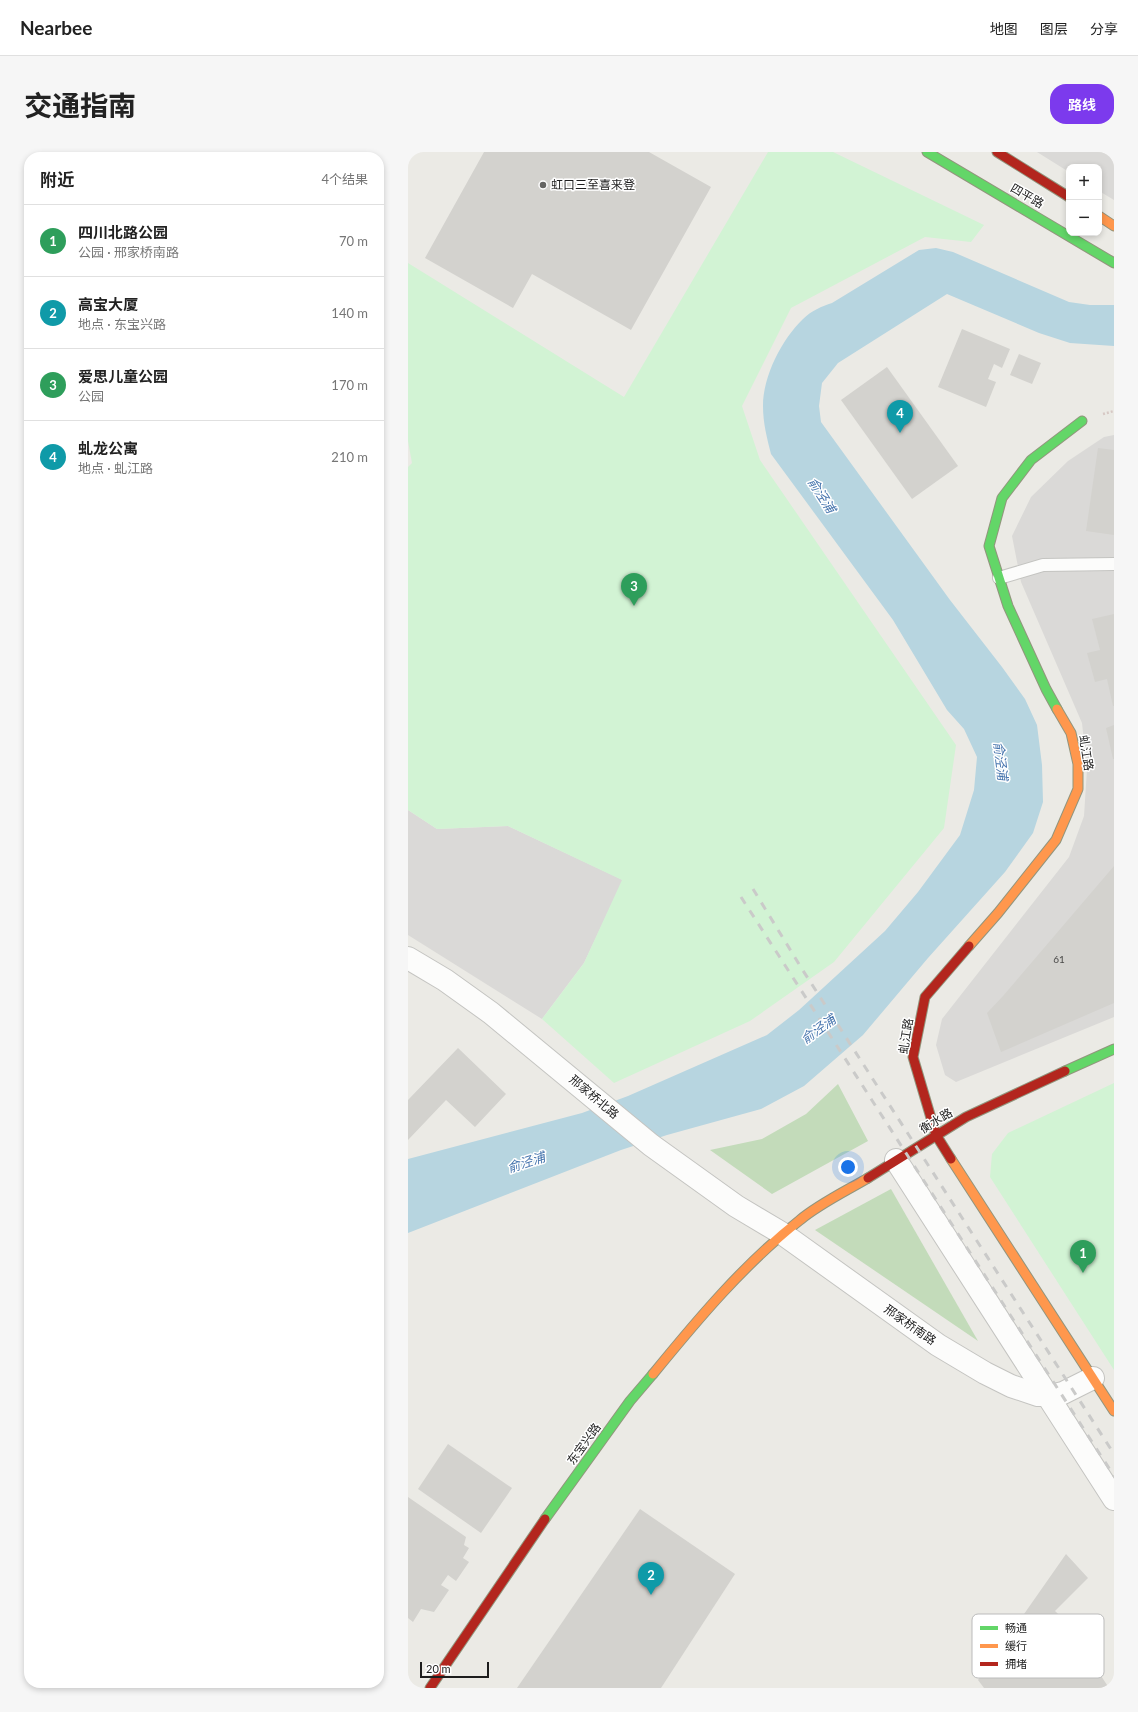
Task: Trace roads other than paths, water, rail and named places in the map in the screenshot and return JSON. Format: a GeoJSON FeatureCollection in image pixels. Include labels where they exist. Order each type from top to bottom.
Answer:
{"type":"FeatureCollection","features":[{"type":"Feature","properties":{"kind":"street","name":"四平路"},"geometry":{"type":"LineString","coordinates":[[927,152],[1114,263]]}},
{"type":"Feature","properties":{"kind":"street","name":"四平路"},"geometry":{"type":"LineString","coordinates":[[997,152],[1066,195]]}},
{"type":"Feature","properties":{"kind":"street"},"geometry":{"type":"LineString","coordinates":[[1102,218],[1114,226]]}},
{"type":"Feature","properties":{"kind":"street","name":"虬江路"},"geometry":{"type":"LineString","coordinates":[[1082,421],[1031,460],[1002,498],[989,546],[1008,606],[1043,682],[1071,733],[1078,764],[1078,789],[1056,840],[998,913],[925,997],[913,1057],[936,1135],[1093,1378]]}},
{"type":"Feature","properties":{"kind":"street","name":"邢家桥北路"},"geometry":{"type":"LineString","coordinates":[[408,958],[445,980],[491,1013],[651,1145],[736,1206],[783,1234]]}},
{"type":"Feature","properties":{"kind":"street","name":"衡水路"},"geometry":{"type":"LineString","coordinates":[[783,1234],[824,1204],[966,1117],[1114,1049]]}},
{"type":"Feature","properties":{"kind":"street"},"geometry":{"type":"LineString","coordinates":[[896,1160],[1114,1499]]}},
{"type":"Feature","properties":{"kind":"street","name":"邢家桥南路"},"geometry":{"type":"LineString","coordinates":[[783,1234],[938,1345],[985,1373],[1011,1386],[1027,1392],[1048,1396],[1070,1391],[1093,1378]]}},
{"type":"Feature","properties":{"kind":"street","name":"东宝兴路"},"geometry":{"type":"LineString","coordinates":[[430,1688],[546,1517],[630,1401],[709,1306],[742,1272],[783,1234]]}},
{"type":"Feature","properties":{"kind":"street"},"geometry":{"type":"LineString","coordinates":[[1093,1378],[1114,1411]]}},
{"type":"Feature","properties":{"kind":"lane"},"geometry":{"type":"LineString","coordinates":[[999,578],[1044,565],[1114,564]]}},
{"type":"Feature","properties":{"kind":"water","name":"俞泾浦"},"geometry":{"type":"Polygon","coordinates":[[[936,248],[953,252],[1069,302],[1090,305],[1114,305],[1114,346],[1070,343],[1039,333],[947,294],[838,363],[822,383],[819,406],[821,422],[950,600],[1025,699],[1037,725],[1042,765],[1043,802],[1033,833],[1005,872],[928,958],[863,1035],[804,1086],[761,1109],[667,1135],[621,1150],[408,1233],[408,1159],[582,1113],[628,1096],[767,1035],[799,1010],[885,931],[918,892],[960,835],[974,790],[977,757],[964,729],[947,710],[893,620],[771,454],[763,412],[766,383],[775,359],[781,347],[795,327],[806,316],[821,307],[832,303],[919,250],[936,248]]]}},
{"type":"Feature","properties":{"kind":"railway"},"geometry":{"type":"LineString","coordinates":[[753,889],[802,969],[1114,1454]]}},
{"type":"Feature","properties":{"kind":"railway"},"geometry":{"type":"LineString","coordinates":[[741,897],[1114,1476]]}},
{"type":"Feature","properties":{"kind":"place","name":"虹口三至喜来登"},"geometry":{"type":"Point","coordinates":[543,185]}},
{"type":"Feature","properties":{"kind":"place","name":"虬龙公寓"},"geometry":{"type":"Point","coordinates":[900,433]}},
{"type":"Feature","properties":{"kind":"place","name":"爱思儿童公园"},"geometry":{"type":"Point","coordinates":[634,606]}},
{"type":"Feature","properties":{"kind":"place","name":"四川北路公园"},"geometry":{"type":"Point","coordinates":[1083,1273]}},
{"type":"Feature","properties":{"kind":"place","name":"高宝大厦"},"geometry":{"type":"Point","coordinates":[651,1595]}}]}
